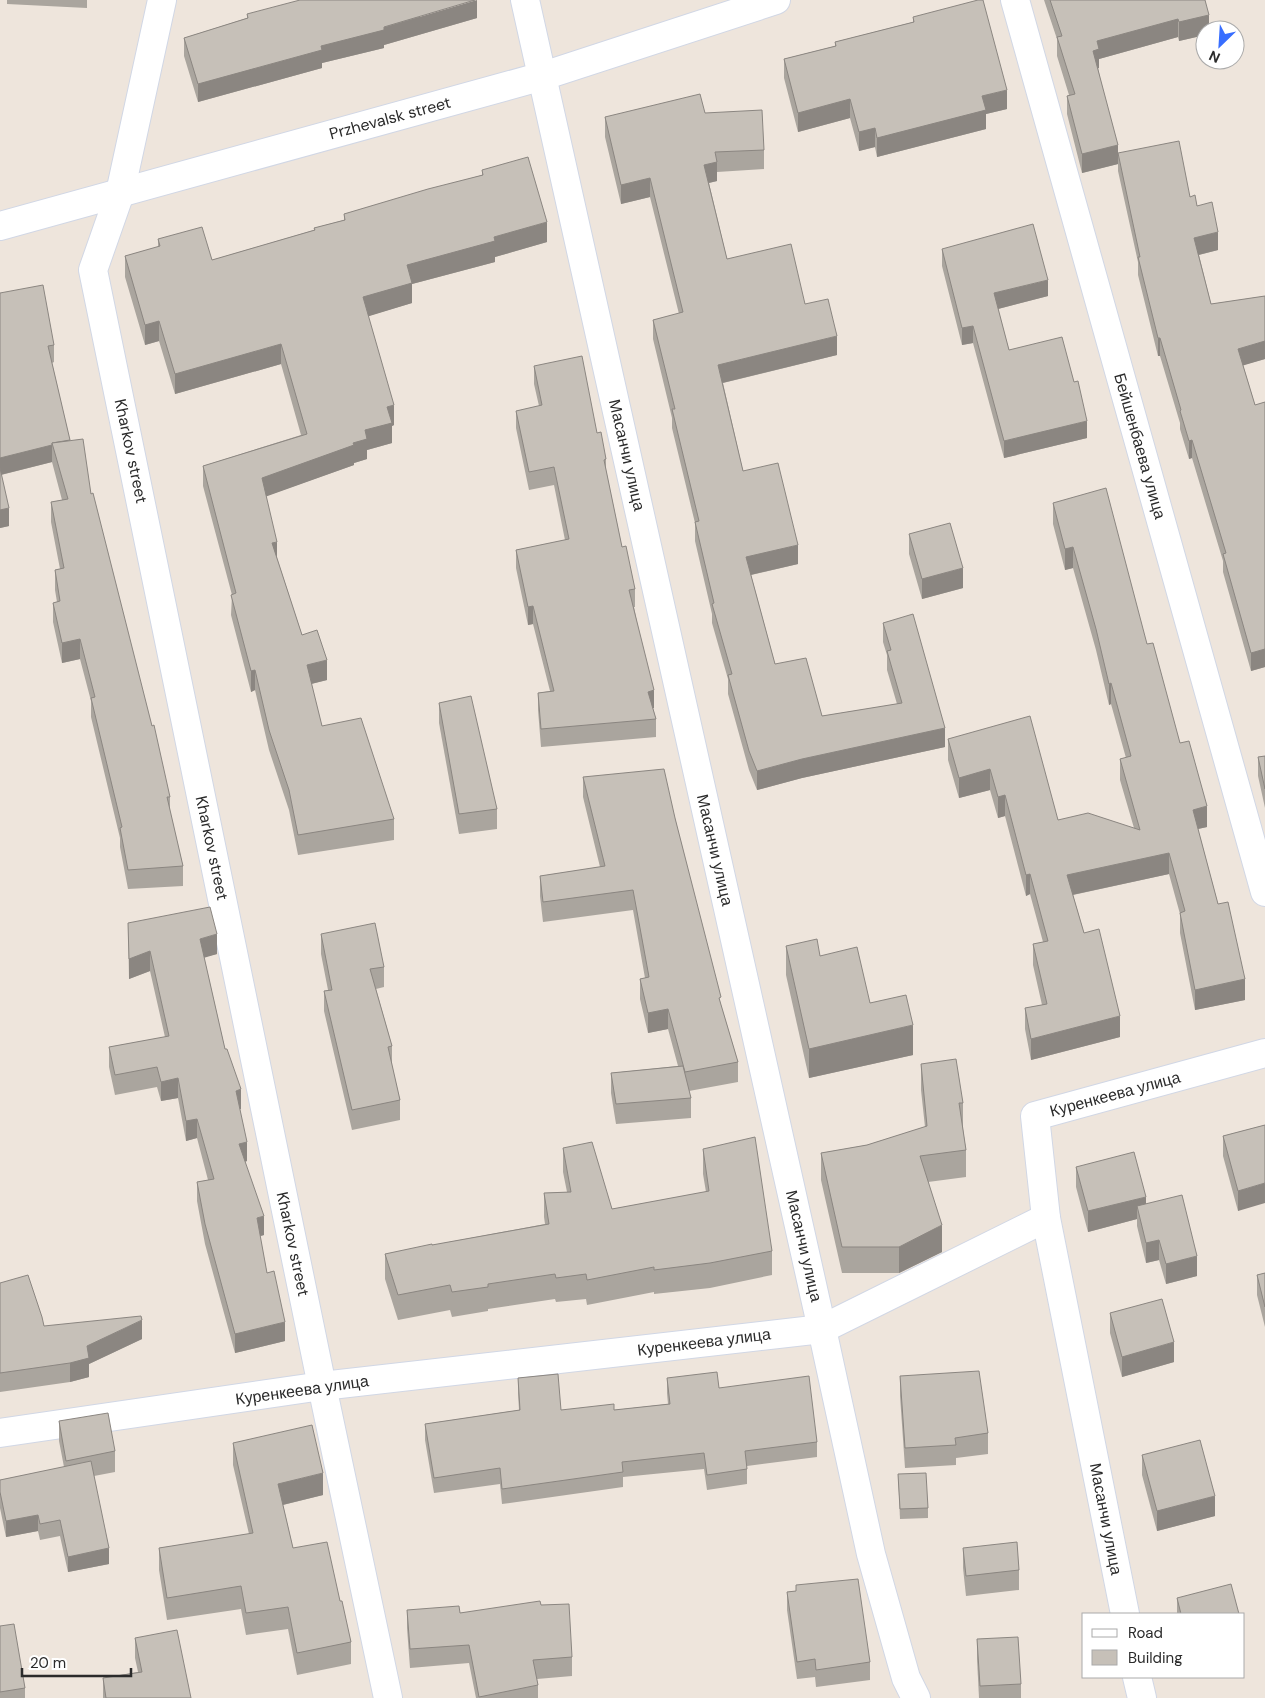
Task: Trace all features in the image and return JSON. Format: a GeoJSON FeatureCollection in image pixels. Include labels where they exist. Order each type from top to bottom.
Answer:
{"type":"FeatureCollection","features":[{"type":"Feature","properties":{"kind":"street","name":"Kharkov street"},"geometry":{"type":"LineString","coordinates":[[162,0],[120,193],[94,270],[322,1386],[388,1698]]}},
{"type":"Feature","properties":{"kind":"street","name":"Масанчи улица"},"geometry":{"type":"LineString","coordinates":[[525,0],[871,1554],[906,1678],[916,1698]]}},
{"type":"Feature","properties":{"kind":"street","name":"Przhevalsk street"},"geometry":{"type":"LineString","coordinates":[[0,226],[543,76],[776,0]]}},
{"type":"Feature","properties":{"kind":"street","name":"Бейшенбаева улица"},"geometry":{"type":"LineString","coordinates":[[1015,0],[1265,892]]}},
{"type":"Feature","properties":{"kind":"street","name":"Куренкеева улица"},"geometry":{"type":"LineString","coordinates":[[0,1433],[322,1386],[822,1328],[1046,1218],[1035,1116],[1265,1053]]}},
{"type":"Feature","properties":{"kind":"street","name":"Масанчи улица"},"geometry":{"type":"LineString","coordinates":[[1046,1218],[1125,1613]]}},
{"type":"Feature","properties":{"kind":"street"},"geometry":{"type":"LineString","coordinates":[[1137,1678],[1142,1698]]}},
{"type":"Feature","properties":{"kind":"building"},"geometry":{"type":"Polygon","coordinates":[[[300,0],[475,0],[384,27],[384,30],[321,46],[322,50],[198,84],[184,38],[248,18],[247,14],[300,0]]]}},
{"type":"Feature","properties":{"kind":"building"},"geometry":{"type":"Polygon","coordinates":[[[983,0],[1007,90],[982,96],[986,110],[877,138],[875,128],[859,132],[850,99],[798,113],[784,59],[836,46],[835,42],[914,22],[913,17],[983,0]]]}},
{"type":"Feature","properties":{"kind":"building"},"geometry":{"type":"Polygon","coordinates":[[[1050,0],[1205,0],[1209,15],[1179,22],[1178,19],[1097,41],[1099,49],[1093,51],[1118,145],[1082,154],[1067,96],[1075,94],[1057,37],[1062,36],[1050,0]]]}},
{"type":"Feature","properties":{"kind":"building"},"geometry":{"type":"Polygon","coordinates":[[[700,94],[705,113],[762,110],[764,150],[715,152],[717,162],[704,165],[727,259],[791,244],[805,304],[828,299],[837,336],[718,365],[743,471],[778,463],[798,545],[746,557],[775,664],[806,658],[822,716],[902,703],[887,651],[891,650],[883,623],[913,614],[945,728],[802,759],[757,771],[749,751],[728,675],[732,674],[712,604],[714,603],[695,522],[699,521],[672,409],[675,409],[653,320],[683,312],[650,178],[621,185],[605,117],[700,94]]]}},
{"type":"Feature","properties":{"kind":"building"},"geometry":{"type":"Polygon","coordinates":[[[1179,141],[1190,197],[1195,195],[1197,206],[1212,202],[1218,232],[1194,238],[1211,304],[1265,296],[1265,341],[1238,349],[1255,405],[1265,402],[1265,649],[1251,653],[1223,554],[1226,553],[1192,440],[1189,441],[1160,338],[1158,338],[1138,257],[1140,257],[1118,153],[1179,141]]]}},
{"type":"Feature","properties":{"kind":"building"},"geometry":{"type":"Polygon","coordinates":[[[528,157],[547,222],[494,237],[495,241],[407,265],[412,283],[363,297],[394,405],[387,407],[392,423],[365,430],[367,439],[353,443],[354,445],[262,478],[277,542],[272,543],[302,635],[317,630],[327,660],[307,665],[322,726],[361,718],[394,819],[298,835],[289,790],[269,730],[255,670],[251,671],[231,595],[236,593],[203,466],[307,434],[281,344],[175,374],[159,321],[145,325],[125,256],[160,246],[158,239],[202,227],[212,260],[315,230],[314,228],[345,220],[344,214],[483,175],[482,170],[528,157]]]}},
{"type":"Feature","properties":{"kind":"building"},"geometry":{"type":"Polygon","coordinates":[[[1033,224],[1048,280],[994,293],[1009,350],[1062,337],[1074,382],[1078,381],[1087,421],[1004,441],[973,326],[962,328],[942,249],[1033,224]]]}},
{"type":"Feature","properties":{"kind":"building"},"geometry":{"type":"Polygon","coordinates":[[[43,285],[54,345],[48,346],[70,440],[52,443],[52,445],[0,458],[0,293],[43,285]]]}},
{"type":"Feature","properties":{"kind":"building"},"geometry":{"type":"Polygon","coordinates":[[[582,356],[597,433],[601,432],[606,459],[604,460],[622,547],[626,546],[635,589],[629,590],[654,690],[648,692],[656,719],[541,729],[538,693],[554,691],[533,606],[528,607],[516,550],[569,539],[554,467],[529,472],[516,411],[542,405],[534,366],[582,356]]]}},
{"type":"Feature","properties":{"kind":"building"},"geometry":{"type":"Polygon","coordinates":[[[83,439],[91,494],[93,493],[152,726],[154,725],[170,797],[167,797],[183,866],[128,870],[120,828],[122,827],[91,698],[95,697],[80,639],[62,643],[53,603],[60,601],[55,570],[64,568],[51,502],[68,499],[52,443],[83,439]]]}},
{"type":"Feature","properties":{"kind":"building"},"geometry":{"type":"Polygon","coordinates":[[[0,468],[9,508],[0,510],[0,468]]]}},
{"type":"Feature","properties":{"kind":"building"},"geometry":{"type":"Polygon","coordinates":[[[1106,488],[1147,644],[1153,643],[1180,743],[1189,741],[1207,806],[1193,810],[1218,904],[1228,902],[1245,979],[1195,990],[1180,913],[1185,911],[1169,853],[1067,875],[1084,933],[1099,929],[1120,1016],[1031,1039],[1025,1008],[1047,1004],[1033,944],[1048,941],[1030,874],[1026,875],[1005,795],[998,797],[990,769],[959,778],[948,739],[1030,716],[1058,820],[1088,813],[1140,830],[1120,759],[1131,756],[1111,683],[1109,684],[1073,547],[1065,549],[1053,503],[1106,488]]]}},
{"type":"Feature","properties":{"kind":"building"},"geometry":{"type":"Polygon","coordinates":[[[950,523],[963,568],[922,579],[909,534],[950,523]]]}},
{"type":"Feature","properties":{"kind":"building"},"geometry":{"type":"Polygon","coordinates":[[[471,696],[497,809],[459,814],[439,703],[471,696]]]}},
{"type":"Feature","properties":{"kind":"building"},"geometry":{"type":"Polygon","coordinates":[[[1265,756],[1265,789],[1258,757],[1265,756]]]}},
{"type":"Feature","properties":{"kind":"building"},"geometry":{"type":"Polygon","coordinates":[[[664,769],[721,997],[719,998],[738,1062],[685,1072],[668,1009],[648,1013],[640,979],[649,977],[633,890],[543,902],[540,876],[605,866],[583,777],[664,769]]]}},
{"type":"Feature","properties":{"kind":"building"},"geometry":{"type":"Polygon","coordinates":[[[210,907],[217,934],[200,939],[225,1049],[227,1049],[241,1089],[236,1091],[247,1142],[239,1144],[264,1216],[257,1218],[267,1273],[274,1271],[285,1322],[235,1334],[205,1224],[197,1182],[214,1179],[197,1119],[186,1121],[178,1078],[161,1082],[157,1067],[115,1075],[109,1047],[169,1036],[150,951],[129,959],[128,923],[210,907]]]}},
{"type":"Feature","properties":{"kind":"building"},"geometry":{"type":"Polygon","coordinates":[[[375,923],[384,967],[370,969],[392,1046],[388,1047],[400,1100],[352,1110],[324,991],[332,990],[321,934],[375,923]]]}},
{"type":"Feature","properties":{"kind":"building"},"geometry":{"type":"Polygon","coordinates":[[[817,939],[820,956],[857,947],[870,1003],[906,995],[913,1025],[809,1049],[786,946],[817,939]]]}},
{"type":"Feature","properties":{"kind":"building"},"geometry":{"type":"Polygon","coordinates":[[[956,1059],[963,1103],[959,1103],[966,1150],[920,1156],[942,1225],[899,1247],[842,1247],[821,1153],[867,1145],[927,1126],[921,1064],[956,1059]]]}},
{"type":"Feature","properties":{"kind":"building"},"geometry":{"type":"Polygon","coordinates":[[[683,1066],[691,1098],[616,1104],[611,1073],[683,1066]]]}},
{"type":"Feature","properties":{"kind":"building"},"geometry":{"type":"Polygon","coordinates":[[[1265,1125],[1265,1183],[1238,1191],[1223,1136],[1265,1125]]]}},
{"type":"Feature","properties":{"kind":"building"},"geometry":{"type":"Polygon","coordinates":[[[755,1137],[772,1251],[710,1263],[654,1270],[654,1267],[587,1280],[586,1274],[556,1278],[555,1274],[488,1284],[488,1287],[452,1292],[450,1285],[398,1295],[385,1254],[549,1224],[544,1193],[571,1192],[563,1148],[592,1142],[612,1209],[709,1191],[703,1149],[755,1137]]]}},
{"type":"Feature","properties":{"kind":"building"},"geometry":{"type":"Polygon","coordinates":[[[1134,1152],[1146,1197],[1088,1211],[1076,1167],[1134,1152]]]}},
{"type":"Feature","properties":{"kind":"building"},"geometry":{"type":"Polygon","coordinates":[[[1182,1195],[1197,1256],[1166,1264],[1159,1240],[1146,1243],[1137,1206],[1182,1195]]]}},
{"type":"Feature","properties":{"kind":"building"},"geometry":{"type":"Polygon","coordinates":[[[1265,1273],[1265,1307],[1257,1275],[1265,1273]]]}},
{"type":"Feature","properties":{"kind":"building"},"geometry":{"type":"Polygon","coordinates":[[[28,1275],[44,1326],[141,1316],[142,1320],[87,1346],[89,1358],[70,1363],[0,1373],[0,1283],[28,1275]]]}},
{"type":"Feature","properties":{"kind":"building"},"geometry":{"type":"Polygon","coordinates":[[[1162,1299],[1174,1342],[1122,1357],[1110,1313],[1162,1299]]]}},
{"type":"Feature","properties":{"kind":"building"},"geometry":{"type":"Polygon","coordinates":[[[979,1371],[988,1433],[955,1438],[956,1445],[905,1448],[900,1376],[979,1371]]]}},
{"type":"Feature","properties":{"kind":"building"},"geometry":{"type":"Polygon","coordinates":[[[717,1372],[719,1388],[809,1376],[817,1442],[745,1451],[747,1469],[707,1475],[704,1453],[622,1462],[623,1472],[502,1489],[500,1468],[434,1478],[425,1424],[520,1410],[518,1378],[558,1374],[561,1410],[614,1404],[614,1410],[670,1404],[667,1378],[717,1372]]]}},
{"type":"Feature","properties":{"kind":"building"},"geometry":{"type":"Polygon","coordinates":[[[108,1413],[115,1451],[66,1461],[59,1421],[108,1413]]]}},
{"type":"Feature","properties":{"kind":"building"},"geometry":{"type":"Polygon","coordinates":[[[312,1425],[323,1473],[278,1484],[293,1548],[327,1542],[351,1642],[297,1653],[288,1607],[246,1613],[241,1586],[167,1598],[159,1548],[253,1533],[233,1443],[312,1425]]]}},
{"type":"Feature","properties":{"kind":"building"},"geometry":{"type":"Polygon","coordinates":[[[1200,1440],[1215,1496],[1157,1511],[1142,1455],[1200,1440]]]}},
{"type":"Feature","properties":{"kind":"building"},"geometry":{"type":"Polygon","coordinates":[[[91,1461],[109,1548],[68,1557],[60,1520],[40,1524],[38,1515],[6,1521],[0,1492],[0,1480],[91,1461]]]}},
{"type":"Feature","properties":{"kind":"building"},"geometry":{"type":"Polygon","coordinates":[[[926,1473],[928,1508],[900,1509],[898,1474],[926,1473]]]}},
{"type":"Feature","properties":{"kind":"building"},"geometry":{"type":"Polygon","coordinates":[[[1017,1542],[1019,1570],[966,1576],[963,1548],[1017,1542]]]}},
{"type":"Feature","properties":{"kind":"building"},"geometry":{"type":"Polygon","coordinates":[[[858,1579],[870,1662],[816,1670],[815,1659],[797,1662],[787,1592],[796,1591],[796,1585],[858,1579]]]}},
{"type":"Feature","properties":{"kind":"building"},"geometry":{"type":"Polygon","coordinates":[[[1231,1584],[1239,1613],[1181,1613],[1177,1598],[1231,1584]]]}},
{"type":"Feature","properties":{"kind":"building"},"geometry":{"type":"Polygon","coordinates":[[[540,1601],[541,1605],[569,1604],[572,1657],[533,1660],[538,1685],[479,1697],[469,1645],[410,1649],[407,1610],[459,1606],[460,1613],[540,1601]]]}},
{"type":"Feature","properties":{"kind":"building"},"geometry":{"type":"Polygon","coordinates":[[[14,1624],[25,1688],[0,1692],[0,1626],[14,1624]]]}},
{"type":"Feature","properties":{"kind":"building"},"geometry":{"type":"Polygon","coordinates":[[[177,1630],[191,1698],[106,1698],[103,1678],[142,1672],[135,1638],[177,1630]]]}},
{"type":"Feature","properties":{"kind":"building"},"geometry":{"type":"Polygon","coordinates":[[[1018,1637],[1021,1684],[980,1686],[977,1639],[1018,1637]]]}}]}
